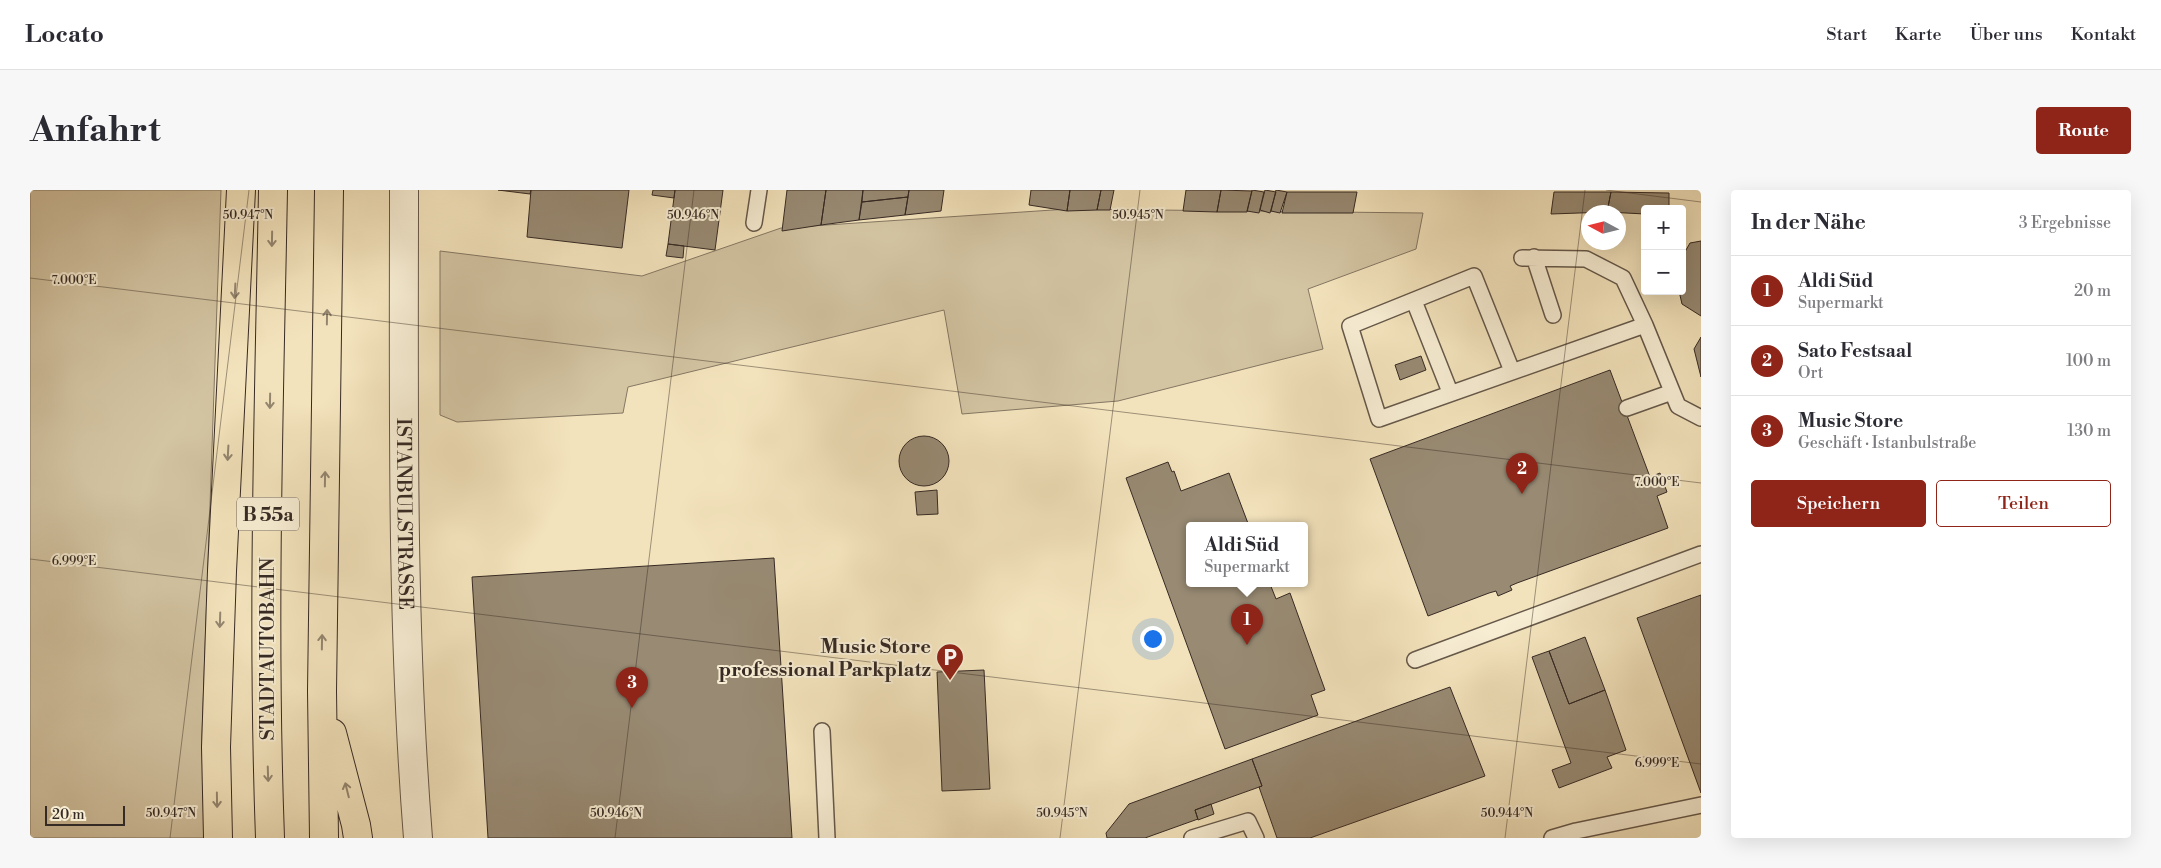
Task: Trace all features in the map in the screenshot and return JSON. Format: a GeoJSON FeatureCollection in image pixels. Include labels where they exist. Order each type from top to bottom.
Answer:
{"type":"FeatureCollection","features":[{"type":"Feature","properties":{"kind":"highway"},"geometry":{"type":"LineString","coordinates":[[218,838],[216,748],[222,571],[241,190]]}},
{"type":"Feature","properties":{"kind":"highway","name":"STADTAUTOBAHN"},"geometry":{"type":"LineString","coordinates":[[270,838],[267,747],[267,574],[273,190]]}},
{"type":"Feature","properties":{"kind":"highway","name":"B 55a"},"geometry":{"type":"LineString","coordinates":[[324,838],[322,691],[329,190]]}},
{"type":"Feature","properties":{"kind":"highway"},"geometry":{"type":"LineString","coordinates":[[322,691],[358,838]]}},
{"type":"Feature","properties":{"kind":"street","name":"ISTANBULSTRASSE"},"geometry":{"type":"LineString","coordinates":[[404,190],[407,612],[418,838]]}},
{"type":"Feature","properties":{"kind":"lane"},"geometry":{"type":"LineString","coordinates":[[754,223],[759,190]]}},
{"type":"Feature","properties":{"kind":"lane"},"geometry":{"type":"LineString","coordinates":[[1553,315],[1528,257],[1586,260],[1623,278],[1645,325],[1678,406],[1701,418]]}},
{"type":"Feature","properties":{"kind":"lane"},"geometry":{"type":"LineString","coordinates":[[1512,371],[1474,276],[1350,326],[1379,419],[1450,392],[1512,371],[1645,325]]}},
{"type":"Feature","properties":{"kind":"lane"},"geometry":{"type":"LineString","coordinates":[[1414,300],[1450,392]]}},
{"type":"Feature","properties":{"kind":"lane"},"geometry":{"type":"LineString","coordinates":[[1628,408],[1672,392]]}},
{"type":"Feature","properties":{"kind":"lane"},"geometry":{"type":"LineString","coordinates":[[1415,660],[1701,554]]}},
{"type":"Feature","properties":{"kind":"lane"},"geometry":{"type":"LineString","coordinates":[[822,731],[827,838]]}},
{"type":"Feature","properties":{"kind":"lane"},"geometry":{"type":"LineString","coordinates":[[1552,838],[1576,831],[1701,805]]}},
{"type":"Feature","properties":{"kind":"lane"},"geometry":{"type":"LineString","coordinates":[[1192,838],[1248,821],[1256,838]]}},
{"type":"Feature","properties":{"kind":"shaded area"},"geometry":{"type":"Polygon","coordinates":[[[30,190],[221,190],[202,735],[204,838],[30,838],[30,190]]]}},
{"type":"Feature","properties":{"kind":"shaded area"},"geometry":{"type":"Polygon","coordinates":[[[1068,209],[1423,213],[1416,249],[1308,289],[1323,349],[1118,401],[962,414],[944,310],[628,387],[623,413],[457,422],[440,415],[440,251],[642,276],[781,228],[1068,209]]]}},
{"type":"Feature","properties":{"kind":"building"},"geometry":{"type":"Polygon","coordinates":[[[498,190],[531,190],[530,194],[498,190]]]}},
{"type":"Feature","properties":{"kind":"building"},"geometry":{"type":"Polygon","coordinates":[[[531,190],[629,190],[622,248],[527,237],[531,190]]]}},
{"type":"Feature","properties":{"kind":"building"},"geometry":{"type":"Polygon","coordinates":[[[653,190],[675,190],[674,198],[652,195],[653,190]]]}},
{"type":"Feature","properties":{"kind":"building"},"geometry":{"type":"Polygon","coordinates":[[[675,190],[723,190],[715,250],[668,244],[675,190]]]}},
{"type":"Feature","properties":{"kind":"building"},"geometry":{"type":"Polygon","coordinates":[[[787,190],[826,190],[821,225],[782,231],[787,190]]]}},
{"type":"Feature","properties":{"kind":"building"},"geometry":{"type":"Polygon","coordinates":[[[826,190],[863,190],[859,220],[821,225],[826,190]]]}},
{"type":"Feature","properties":{"kind":"building"},"geometry":{"type":"Polygon","coordinates":[[[863,190],[909,190],[908,197],[862,202],[863,190]]]}},
{"type":"Feature","properties":{"kind":"building"},"geometry":{"type":"Polygon","coordinates":[[[909,190],[944,190],[941,211],[905,215],[909,190]]]}},
{"type":"Feature","properties":{"kind":"building"},"geometry":{"type":"Polygon","coordinates":[[[1031,190],[1070,190],[1067,211],[1029,205],[1031,190]]]}},
{"type":"Feature","properties":{"kind":"building"},"geometry":{"type":"Polygon","coordinates":[[[1070,190],[1101,190],[1097,210],[1067,211],[1070,190]]]}},
{"type":"Feature","properties":{"kind":"building"},"geometry":{"type":"Polygon","coordinates":[[[1101,190],[1114,190],[1110,210],[1097,210],[1101,190]]]}},
{"type":"Feature","properties":{"kind":"building"},"geometry":{"type":"Polygon","coordinates":[[[1186,190],[1221,190],[1217,212],[1183,211],[1186,190]]]}},
{"type":"Feature","properties":{"kind":"building"},"geometry":{"type":"Polygon","coordinates":[[[1221,190],[1252,191],[1247,212],[1217,212],[1221,190]]]}},
{"type":"Feature","properties":{"kind":"building"},"geometry":{"type":"Polygon","coordinates":[[[1252,190],[1264,192],[1259,213],[1247,211],[1252,190]]]}},
{"type":"Feature","properties":{"kind":"building"},"geometry":{"type":"Polygon","coordinates":[[[1265,190],[1276,192],[1270,213],[1260,210],[1265,190]]]}},
{"type":"Feature","properties":{"kind":"building"},"geometry":{"type":"Polygon","coordinates":[[[1276,190],[1287,192],[1280,213],[1271,211],[1276,190]]]}},
{"type":"Feature","properties":{"kind":"building"},"geometry":{"type":"Polygon","coordinates":[[[1287,192],[1357,192],[1353,213],[1282,213],[1287,192]]]}},
{"type":"Feature","properties":{"kind":"building"},"geometry":{"type":"Polygon","coordinates":[[[1554,192],[1611,192],[1608,205],[1581,205],[1581,213],[1551,214],[1554,192]]]}},
{"type":"Feature","properties":{"kind":"building"},"geometry":{"type":"Polygon","coordinates":[[[1611,192],[1669,193],[1669,205],[1641,205],[1641,214],[1626,213],[1626,205],[1608,205],[1611,192]]]}},
{"type":"Feature","properties":{"kind":"building"},"geometry":{"type":"Polygon","coordinates":[[[908,197],[905,215],[859,220],[862,202],[908,197]]]}},
{"type":"Feature","properties":{"kind":"building"},"geometry":{"type":"Polygon","coordinates":[[[1701,241],[1701,316],[1682,304],[1680,295],[1686,295],[1686,250],[1690,243],[1701,241]]]}},
{"type":"Feature","properties":{"kind":"building"},"geometry":{"type":"Polygon","coordinates":[[[668,244],[684,246],[683,258],[666,256],[668,244]]]}},
{"type":"Feature","properties":{"kind":"building"},"geometry":{"type":"Polygon","coordinates":[[[1701,337],[1701,377],[1694,349],[1701,337]]]}},
{"type":"Feature","properties":{"kind":"building"},"geometry":{"type":"Polygon","coordinates":[[[1421,356],[1426,370],[1400,380],[1395,365],[1421,356]]]}},
{"type":"Feature","properties":{"kind":"building"},"geometry":{"type":"Polygon","coordinates":[[[1610,370],[1650,477],[1660,473],[1667,492],[1657,496],[1668,528],[1517,583],[1510,586],[1512,590],[1498,596],[1496,591],[1489,593],[1428,616],[1370,459],[1610,370]]]}},
{"type":"Feature","properties":{"kind":"building"},"geometry":{"type":"Polygon","coordinates":[[[919,436],[929,436],[942,443],[949,456],[949,466],[942,479],[929,486],[919,486],[910,482],[903,475],[899,466],[899,456],[903,447],[910,440],[919,436]]]}},
{"type":"Feature","properties":{"kind":"building"},"geometry":{"type":"Polygon","coordinates":[[[1168,462],[1172,472],[1174,471],[1181,491],[1229,473],[1247,522],[1186,522],[1186,587],[1271,587],[1276,599],[1290,593],[1325,690],[1311,695],[1318,715],[1225,749],[1126,478],[1168,462]]]}},
{"type":"Feature","properties":{"kind":"building"},"geometry":{"type":"Polygon","coordinates":[[[937,490],[938,514],[917,515],[915,492],[937,490]]]}},
{"type":"Feature","properties":{"kind":"building"},"geometry":{"type":"Polygon","coordinates":[[[774,558],[792,838],[488,838],[472,577],[774,558]]]}},
{"type":"Feature","properties":{"kind":"building"},"geometry":{"type":"Polygon","coordinates":[[[1701,595],[1701,793],[1637,618],[1701,595]]]}},
{"type":"Feature","properties":{"kind":"building"},"geometry":{"type":"Polygon","coordinates":[[[1585,637],[1605,690],[1569,704],[1549,651],[1585,637]]]}},
{"type":"Feature","properties":{"kind":"building"},"geometry":{"type":"Polygon","coordinates":[[[1549,651],[1569,704],[1605,690],[1626,750],[1607,757],[1612,768],[1559,788],[1552,770],[1571,763],[1532,657],[1549,651]]]}},
{"type":"Feature","properties":{"kind":"building"},"geometry":{"type":"Polygon","coordinates":[[[984,670],[990,789],[942,791],[937,672],[984,670]]]}},
{"type":"Feature","properties":{"kind":"building"},"geometry":{"type":"Polygon","coordinates":[[[1450,687],[1485,776],[1310,838],[1277,838],[1259,787],[1262,786],[1252,759],[1450,687]]]}},
{"type":"Feature","properties":{"kind":"building"},"geometry":{"type":"Polygon","coordinates":[[[1252,759],[1262,786],[1195,810],[1198,819],[1145,838],[1107,838],[1106,833],[1129,804],[1252,759]]]}},
{"type":"Feature","properties":{"kind":"building"},"geometry":{"type":"Polygon","coordinates":[[[1211,804],[1214,814],[1198,820],[1195,810],[1211,804]]]}},
{"type":"Feature","properties":{"kind":"place","name":"Sato Festsaal"},"geometry":{"type":"Point","coordinates":[1522,494]}},
{"type":"Feature","properties":{"kind":"place","name":"Aldi Süd"},"geometry":{"type":"Point","coordinates":[1247,645]}},
{"type":"Feature","properties":{"kind":"place","name":"Music Store professional Parkplatz"},"geometry":{"type":"Point","coordinates":[950,681]}},
{"type":"Feature","properties":{"kind":"place","name":"Music Store"},"geometry":{"type":"Point","coordinates":[632,708]}}]}
